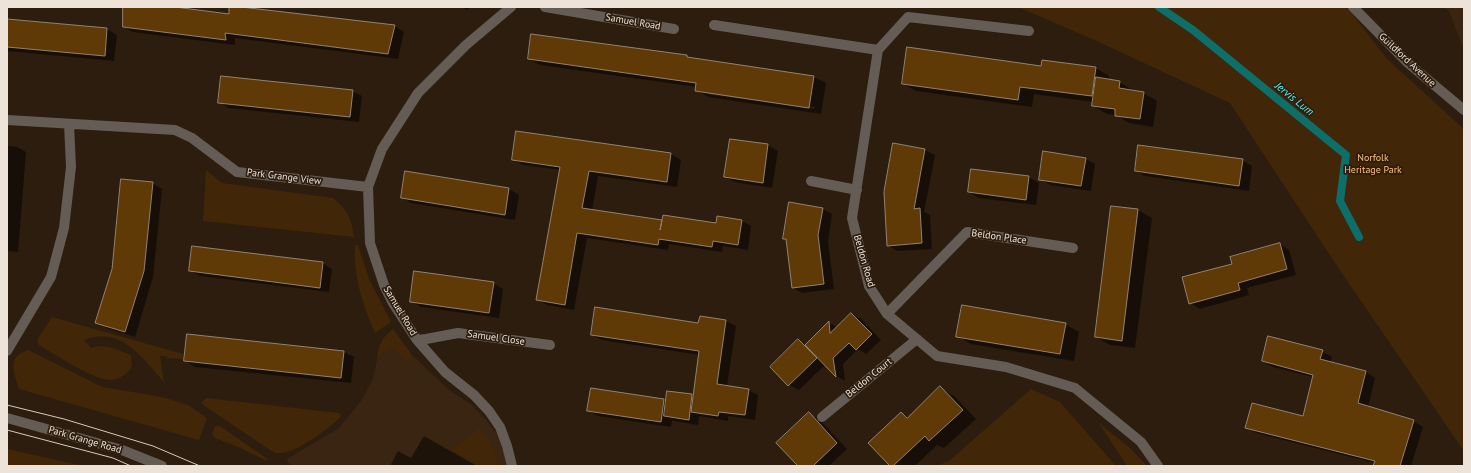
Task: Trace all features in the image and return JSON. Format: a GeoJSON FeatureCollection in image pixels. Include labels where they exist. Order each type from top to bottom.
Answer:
{"type":"FeatureCollection","features":[{"type":"Feature","properties":{"kind":"street","name":"Samuel Road"},"geometry":{"type":"LineString","coordinates":[[511,7],[466,45],[418,93],[382,149],[368,187],[370,243],[384,285],[393,303],[417,340],[445,372],[474,395],[489,411],[500,427],[512,466]]}},
{"type":"Feature","properties":{"kind":"street","name":"Samuel Road"},"geometry":{"type":"LineString","coordinates":[[545,7],[674,28]]}},
{"type":"Feature","properties":{"kind":"street","name":"Guildford Avenue"},"geometry":{"type":"LineString","coordinates":[[1353,7],[1408,63],[1464,110]]}},
{"type":"Feature","properties":{"kind":"street"},"geometry":{"type":"LineString","coordinates":[[714,25],[878,50],[908,17],[1029,32]]}},
{"type":"Feature","properties":{"kind":"street","name":"Beldon Road"},"geometry":{"type":"LineString","coordinates":[[878,50],[852,218],[869,286],[887,314],[937,356],[1006,366],[1075,388],[1141,442],[1158,466]]}},
{"type":"Feature","properties":{"kind":"street","name":"Park Grange View"},"geometry":{"type":"LineString","coordinates":[[7,120],[175,130],[192,138],[238,172],[368,187]]}},
{"type":"Feature","properties":{"kind":"street"},"geometry":{"type":"LineString","coordinates":[[7,351],[51,277],[64,228],[68,198],[71,167],[69,124]]}},
{"type":"Feature","properties":{"kind":"street"},"geometry":{"type":"LineString","coordinates":[[810,181],[857,190]]}},
{"type":"Feature","properties":{"kind":"street","name":"Beldon Place"},"geometry":{"type":"LineString","coordinates":[[887,314],[968,232],[1073,248]]}},
{"type":"Feature","properties":{"kind":"street","name":"Samuel Close"},"geometry":{"type":"LineString","coordinates":[[417,340],[458,333],[550,345]]}},
{"type":"Feature","properties":{"kind":"street","name":"Beldon Court"},"geometry":{"type":"LineString","coordinates":[[822,417],[917,339]]}},
{"type":"Feature","properties":{"kind":"street","name":"Park Grange Road"},"geometry":{"type":"LineString","coordinates":[[7,418],[122,450],[162,466]]}},
{"type":"Feature","properties":{"kind":"shaded area"},"geometry":{"type":"Polygon","coordinates":[[[1442,7],[1464,7],[1464,50],[1449,11],[1442,7]]]}},
{"type":"Feature","properties":{"kind":"shaded area"},"geometry":{"type":"Polygon","coordinates":[[[393,329],[412,355],[448,389],[473,406],[486,420],[497,434],[507,466],[294,466],[288,463],[287,459],[339,428],[361,401],[373,379],[380,344],[383,338],[393,329]]]}},
{"type":"Feature","properties":{"kind":"green space","name":"Norfolk Heritage Park"},"geometry":{"type":"Polygon","coordinates":[[[1018,7],[1347,7],[1387,59],[1464,129],[1464,451],[1339,269],[1230,103],[1099,42],[1018,7]]]}},
{"type":"Feature","properties":{"kind":"green space"},"geometry":{"type":"Polygon","coordinates":[[[206,170],[222,183],[333,198],[348,215],[352,224],[354,237],[203,221],[206,170]]]}},
{"type":"Feature","properties":{"kind":"green space"},"geometry":{"type":"Polygon","coordinates":[[[355,245],[358,245],[370,281],[391,322],[375,333],[357,279],[355,245]]]}},
{"type":"Feature","properties":{"kind":"green space"},"geometry":{"type":"Polygon","coordinates":[[[52,317],[183,354],[183,359],[160,356],[164,382],[139,355],[120,341],[109,337],[97,337],[84,340],[91,348],[102,346],[116,349],[131,355],[132,365],[127,373],[113,380],[103,379],[74,366],[39,345],[37,340],[52,317]]]}},
{"type":"Feature","properties":{"kind":"green space"},"geometry":{"type":"Polygon","coordinates":[[[393,329],[412,355],[411,359],[407,361],[394,348],[377,356],[382,341],[393,329]]]}},
{"type":"Feature","properties":{"kind":"green space"},"geometry":{"type":"Polygon","coordinates":[[[28,350],[102,387],[151,395],[188,405],[207,418],[199,440],[19,389],[13,366],[14,361],[21,353],[28,350]]]}},
{"type":"Feature","properties":{"kind":"green space"},"geometry":{"type":"Polygon","coordinates":[[[1031,389],[1060,402],[1116,466],[936,466],[949,461],[1031,389]]]}},
{"type":"Feature","properties":{"kind":"green space"},"geometry":{"type":"Polygon","coordinates":[[[206,398],[339,413],[341,415],[340,418],[327,429],[310,441],[292,450],[283,453],[276,453],[203,405],[202,402],[206,398]]]}},
{"type":"Feature","properties":{"kind":"green space"},"geometry":{"type":"Polygon","coordinates":[[[1099,423],[1130,448],[1147,466],[1127,466],[1099,423]]]}},
{"type":"Feature","properties":{"kind":"green space"},"geometry":{"type":"Polygon","coordinates":[[[215,426],[220,426],[269,460],[265,460],[215,438],[212,434],[215,426]]]}},
{"type":"Feature","properties":{"kind":"green space"},"geometry":{"type":"Polygon","coordinates":[[[480,428],[492,446],[496,455],[498,466],[479,466],[451,450],[480,428]]]}},
{"type":"Feature","properties":{"kind":"green space"},"geometry":{"type":"Polygon","coordinates":[[[7,449],[84,466],[7,466],[7,449]]]}},
{"type":"Feature","properties":{"kind":"building"},"geometry":{"type":"Polygon","coordinates":[[[123,7],[175,7],[229,14],[229,7],[241,7],[395,25],[388,54],[225,33],[226,40],[123,27],[123,7]]]}},
{"type":"Feature","properties":{"kind":"building"},"geometry":{"type":"Polygon","coordinates":[[[7,19],[107,28],[105,56],[7,47],[7,19]]]}},
{"type":"Feature","properties":{"kind":"building"},"geometry":{"type":"Polygon","coordinates":[[[531,34],[687,55],[687,57],[814,76],[809,108],[695,91],[696,83],[528,59],[531,34]]]}},
{"type":"Feature","properties":{"kind":"building"},"geometry":{"type":"Polygon","coordinates":[[[907,47],[1041,66],[1042,60],[1096,67],[1092,96],[1020,87],[1018,100],[902,84],[907,47]]]}},
{"type":"Feature","properties":{"kind":"building"},"geometry":{"type":"Polygon","coordinates":[[[221,76],[353,90],[350,117],[218,103],[221,76]]]}},
{"type":"Feature","properties":{"kind":"building"},"geometry":{"type":"Polygon","coordinates":[[[1096,77],[1120,81],[1119,88],[1144,92],[1140,119],[1115,116],[1115,109],[1092,106],[1096,77]]]}},
{"type":"Feature","properties":{"kind":"building"},"geometry":{"type":"Polygon","coordinates":[[[516,131],[671,153],[667,182],[589,171],[582,208],[662,220],[663,215],[716,223],[717,216],[742,220],[738,245],[713,241],[712,247],[659,239],[658,245],[577,233],[565,305],[536,300],[560,167],[512,160],[516,131]]]}},
{"type":"Feature","properties":{"kind":"building"},"geometry":{"type":"Polygon","coordinates":[[[730,139],[768,144],[763,183],[724,177],[730,139]]]}},
{"type":"Feature","properties":{"kind":"building"},"geometry":{"type":"Polygon","coordinates":[[[893,143],[925,149],[914,209],[920,208],[922,243],[887,246],[884,192],[893,143]]]}},
{"type":"Feature","properties":{"kind":"building"},"geometry":{"type":"Polygon","coordinates":[[[1138,145],[1243,159],[1239,186],[1135,171],[1138,145]]]}},
{"type":"Feature","properties":{"kind":"building"},"geometry":{"type":"Polygon","coordinates":[[[1043,151],[1086,158],[1081,186],[1039,180],[1043,151]]]}},
{"type":"Feature","properties":{"kind":"building"},"geometry":{"type":"Polygon","coordinates":[[[971,169],[1029,176],[1026,200],[968,192],[971,169]]]}},
{"type":"Feature","properties":{"kind":"building"},"geometry":{"type":"Polygon","coordinates":[[[405,171],[509,188],[505,215],[401,198],[405,171]]]}},
{"type":"Feature","properties":{"kind":"building"},"geometry":{"type":"Polygon","coordinates":[[[121,179],[153,182],[144,271],[125,332],[95,323],[112,269],[121,179]]]}},
{"type":"Feature","properties":{"kind":"building"},"geometry":{"type":"Polygon","coordinates":[[[789,202],[823,208],[818,235],[824,284],[792,288],[786,239],[783,239],[789,202]]]}},
{"type":"Feature","properties":{"kind":"building"},"geometry":{"type":"Polygon","coordinates":[[[1111,206],[1138,209],[1122,341],[1095,337],[1111,206]]]}},
{"type":"Feature","properties":{"kind":"building"},"geometry":{"type":"Polygon","coordinates":[[[1280,243],[1287,269],[1238,283],[1240,290],[1189,304],[1182,277],[1232,264],[1230,257],[1280,243]]]}},
{"type":"Feature","properties":{"kind":"building"},"geometry":{"type":"Polygon","coordinates":[[[192,246],[323,262],[320,288],[189,271],[192,246]]]}},
{"type":"Feature","properties":{"kind":"building"},"geometry":{"type":"Polygon","coordinates":[[[414,271],[494,282],[489,313],[410,302],[414,271]]]}},
{"type":"Feature","properties":{"kind":"building"},"geometry":{"type":"Polygon","coordinates":[[[962,305],[1066,323],[1060,354],[956,337],[962,305]]]}},
{"type":"Feature","properties":{"kind":"building"},"geometry":{"type":"Polygon","coordinates":[[[595,307],[698,323],[700,316],[726,320],[717,384],[749,389],[745,415],[719,412],[718,416],[691,412],[699,351],[591,335],[595,307]]]}},
{"type":"Feature","properties":{"kind":"building"},"geometry":{"type":"Polygon","coordinates":[[[851,313],[872,334],[856,350],[849,343],[833,358],[836,377],[805,345],[829,321],[830,333],[851,313]]]}},
{"type":"Feature","properties":{"kind":"building"},"geometry":{"type":"Polygon","coordinates":[[[187,334],[344,351],[341,378],[184,361],[187,334]]]}},
{"type":"Feature","properties":{"kind":"building"},"geometry":{"type":"Polygon","coordinates":[[[1268,336],[1323,350],[1320,359],[1366,371],[1358,403],[1414,420],[1400,466],[1373,466],[1375,461],[1245,428],[1252,403],[1303,416],[1313,375],[1262,361],[1268,336]]]}},
{"type":"Feature","properties":{"kind":"building"},"geometry":{"type":"Polygon","coordinates":[[[798,339],[817,358],[788,386],[770,367],[798,339]]]}},
{"type":"Feature","properties":{"kind":"building"},"geometry":{"type":"Polygon","coordinates":[[[940,386],[963,410],[929,441],[925,436],[893,466],[890,466],[868,443],[901,412],[907,418],[940,386]]]}},
{"type":"Feature","properties":{"kind":"building"},"geometry":{"type":"Polygon","coordinates":[[[591,388],[664,399],[661,422],[587,411],[591,388]]]}},
{"type":"Feature","properties":{"kind":"building"},"geometry":{"type":"Polygon","coordinates":[[[667,391],[692,394],[689,420],[664,416],[667,391]]]}},
{"type":"Feature","properties":{"kind":"building"},"geometry":{"type":"Polygon","coordinates":[[[809,412],[837,443],[813,466],[798,466],[776,443],[809,412]]]}},
{"type":"Feature","properties":{"kind":"waterway","name":"Jervis Lum"},"geometry":{"type":"LineString","coordinates":[[1159,7],[1193,30],[1346,155],[1340,201],[1359,237]]}},
{"type":"Feature","properties":{"kind":"tram line"},"geometry":{"type":"LineString","coordinates":[[7,405],[64,419],[153,446],[200,466]]}},
{"type":"Feature","properties":{"kind":"tram line"},"geometry":{"type":"LineString","coordinates":[[7,430],[113,458],[131,466]]}}]}
